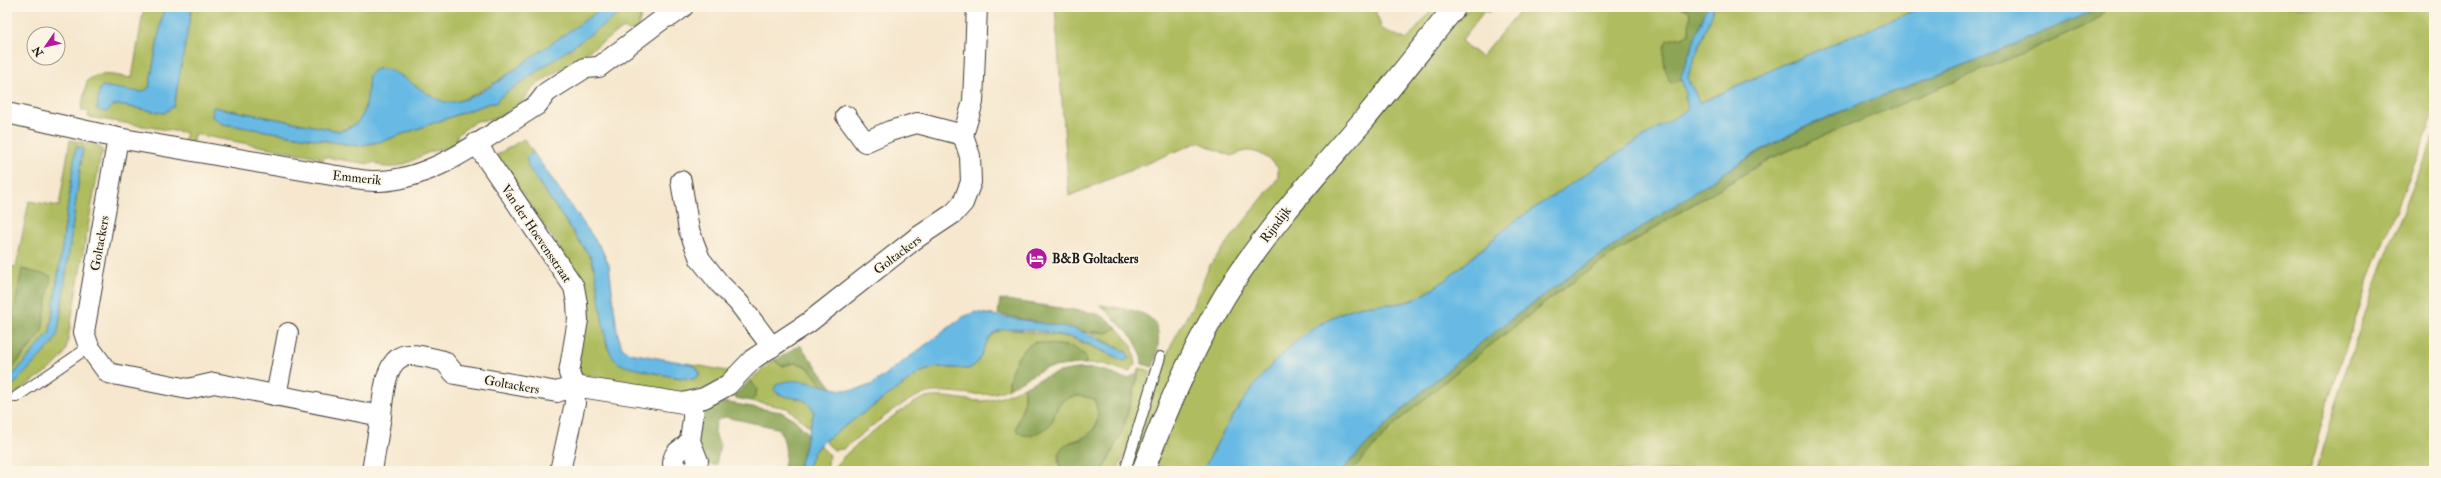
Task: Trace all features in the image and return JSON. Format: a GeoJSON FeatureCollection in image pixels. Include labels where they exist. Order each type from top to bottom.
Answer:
{"type":"FeatureCollection","features":[{"type":"Feature","properties":{"kind":"street","name":"Emmerik"},"geometry":{"type":"LineString","coordinates":[[7,113],[118,138],[337,176],[379,181],[411,177],[427,171],[476,143],[537,105],[547,92],[585,68],[599,67],[662,11],[671,16],[683,7]]}},
{"type":"Feature","properties":{"kind":"street"},"geometry":{"type":"LineString","coordinates":[[846,116],[865,142],[890,131],[917,124],[963,135],[973,102],[977,7]]}},
{"type":"Feature","properties":{"kind":"street","name":"Rijndijk"},"geometry":{"type":"LineString","coordinates":[[1144,471],[1165,413],[1196,347],[1237,277],[1291,204],[1362,121],[1455,7]]}},
{"type":"Feature","properties":{"kind":"street","name":"Goltackers"},"geometry":{"type":"LineString","coordinates":[[372,471],[390,369],[401,357],[410,354],[444,361],[455,374],[557,392],[574,386],[670,402],[693,402],[704,398],[728,385],[753,359],[808,323],[915,239],[954,213],[964,204],[972,182],[970,156],[963,135]]}},
{"type":"Feature","properties":{"kind":"street","name":"Goltackers"},"geometry":{"type":"LineString","coordinates":[[118,138],[84,332],[89,347],[104,368],[114,376],[188,389],[214,383],[381,416]]}},
{"type":"Feature","properties":{"kind":"street","name":"Van der Hoevensstraat"},"geometry":{"type":"LineString","coordinates":[[476,143],[574,287],[578,320],[569,373],[574,386],[575,403],[560,471]]}},
{"type":"Feature","properties":{"kind":"street"},"geometry":{"type":"LineString","coordinates":[[681,181],[689,230],[700,258],[719,283],[738,302],[772,347]]}},
{"type":"Feature","properties":{"kind":"street"},"geometry":{"type":"LineString","coordinates":[[276,396],[288,333]]}},
{"type":"Feature","properties":{"kind":"street"},"geometry":{"type":"LineString","coordinates":[[692,471],[696,468],[698,461],[690,441],[693,418],[693,402]]}},
{"type":"Feature","properties":{"kind":"street"},"geometry":{"type":"LineString","coordinates":[[679,471],[673,464],[673,457],[675,452],[690,441]]}},
{"type":"Feature","properties":{"kind":"lane"},"geometry":{"type":"LineString","coordinates":[[16,397],[89,347]]}},
{"type":"Feature","properties":{"kind":"lane"},"geometry":{"type":"LineString","coordinates":[[1125,471],[1160,357]]}},
{"type":"Feature","properties":{"kind":"green space"},"geometry":{"type":"Polygon","coordinates":[[[144,7],[164,7],[149,88],[141,93],[102,86],[110,107],[118,105],[164,113],[176,98],[176,90],[192,7],[604,7],[502,78],[462,100],[449,103],[442,102],[422,92],[399,74],[365,105],[363,116],[356,124],[340,131],[214,107],[223,124],[358,146],[383,141],[490,103],[495,103],[499,98],[619,7],[644,7],[637,30],[629,31],[624,28],[533,87],[522,103],[495,119],[476,121],[458,134],[455,144],[429,153],[400,166],[386,167],[380,166],[375,162],[369,164],[324,157],[322,165],[318,165],[319,157],[194,134],[193,142],[184,141],[186,133],[88,117],[89,112],[81,110],[87,81],[103,75],[132,78],[144,7]]]}},
{"type":"Feature","properties":{"kind":"green space"},"geometry":{"type":"Polygon","coordinates":[[[1055,7],[1374,7],[1382,29],[1407,40],[1434,7],[1448,7],[1269,223],[1139,471],[1129,471],[1149,400],[1171,345],[1192,307],[1210,265],[1278,178],[1278,168],[1268,159],[1256,152],[1245,151],[1231,156],[1198,142],[1069,196],[1055,7]]]}},
{"type":"Feature","properties":{"kind":"green space"},"geometry":{"type":"Polygon","coordinates":[[[1473,7],[1495,7],[1488,13],[1485,10],[1461,41],[1481,57],[1523,7],[1679,7],[1687,9],[1690,13],[1689,33],[1671,41],[1664,46],[1671,83],[1682,80],[1688,109],[1522,216],[1431,290],[1412,300],[1397,304],[1358,307],[1332,317],[1308,332],[1285,351],[1246,397],[1215,446],[1203,471],[1150,471],[1171,415],[1248,271],[1460,15],[1473,7]]]}},
{"type":"Feature","properties":{"kind":"green space"},"geometry":{"type":"Polygon","coordinates":[[[1679,7],[1707,7],[1685,65],[1682,80],[1671,83],[1664,62],[1665,45],[1667,40],[1683,37],[1689,33],[1690,13],[1687,9],[1679,7]]]}},
{"type":"Feature","properties":{"kind":"green space"},"geometry":{"type":"Polygon","coordinates":[[[1714,7],[1923,7],[1780,66],[1700,103],[1688,79],[1714,7]]]}},
{"type":"Feature","properties":{"kind":"green space"},"geometry":{"type":"Polygon","coordinates":[[[2097,7],[2110,7],[2091,23],[2023,53],[1771,158],[1685,209],[1612,255],[1559,292],[1461,368],[1397,422],[1351,471],[1341,471],[1410,402],[1485,340],[1563,281],[1737,165],[1808,126],[1993,53],[2088,13],[2097,7]]]}},
{"type":"Feature","properties":{"kind":"green space"},"geometry":{"type":"Polygon","coordinates":[[[2110,7],[2434,7],[2434,115],[2371,273],[2328,401],[2309,471],[1351,471],[1397,422],[1461,368],[1559,292],[1612,255],[1685,209],[1771,158],[2091,23],[2110,7]]]}},
{"type":"Feature","properties":{"kind":"green space"},"geometry":{"type":"Polygon","coordinates":[[[2434,136],[2434,471],[2316,471],[2341,386],[2369,302],[2434,136]]]}},
{"type":"Feature","properties":{"kind":"green space"},"geometry":{"type":"Polygon","coordinates":[[[524,139],[533,152],[530,153],[528,167],[591,258],[599,285],[607,348],[617,362],[653,373],[681,378],[694,379],[699,375],[699,371],[691,364],[732,372],[718,384],[684,395],[599,382],[600,377],[580,374],[578,371],[581,280],[498,157],[498,154],[524,139]]]}},
{"type":"Feature","properties":{"kind":"green space"},"geometry":{"type":"Polygon","coordinates":[[[70,140],[96,145],[102,149],[103,154],[101,154],[66,350],[55,365],[21,389],[7,403],[7,392],[53,343],[58,333],[83,148],[76,147],[50,332],[7,382],[7,375],[39,337],[7,345],[7,266],[16,267],[29,201],[59,206],[70,140]]]}},
{"type":"Feature","properties":{"kind":"green space"},"geometry":{"type":"Polygon","coordinates":[[[22,269],[51,276],[42,331],[7,375],[7,345],[22,269]]]}},
{"type":"Feature","properties":{"kind":"green space"},"geometry":{"type":"Polygon","coordinates":[[[1000,299],[1094,313],[1106,318],[1117,328],[1106,333],[1097,331],[1090,333],[998,314],[1000,299]]]}},
{"type":"Feature","properties":{"kind":"green space"},"geometry":{"type":"Polygon","coordinates":[[[1100,305],[1141,313],[1150,318],[1156,325],[1158,335],[1157,349],[1153,367],[1142,364],[1141,353],[1133,338],[1100,305]]]}},
{"type":"Feature","properties":{"kind":"green space"},"geometry":{"type":"Polygon","coordinates":[[[1117,328],[1132,346],[1136,364],[1129,372],[1103,364],[1085,364],[1073,347],[1035,342],[1029,345],[1019,355],[1010,375],[1009,388],[988,394],[935,392],[924,394],[915,397],[894,410],[843,449],[834,450],[824,441],[921,372],[937,367],[968,369],[972,367],[989,338],[1000,330],[1007,329],[1070,337],[1124,361],[1128,357],[1127,352],[1090,333],[1110,332],[1117,328]]]}},
{"type":"Feature","properties":{"kind":"green space"},"geometry":{"type":"Polygon","coordinates":[[[1035,342],[1073,347],[1085,355],[1086,363],[1045,368],[1009,388],[1010,375],[1019,355],[1029,345],[1035,342]]]}},
{"type":"Feature","properties":{"kind":"green space"},"geometry":{"type":"Polygon","coordinates":[[[800,345],[833,389],[823,387],[811,371],[804,365],[791,363],[781,366],[775,361],[800,345]]]}},
{"type":"Feature","properties":{"kind":"green space"},"geometry":{"type":"Polygon","coordinates":[[[775,359],[784,366],[791,364],[802,365],[816,376],[823,387],[807,383],[777,393],[798,398],[807,402],[811,406],[814,412],[810,427],[787,408],[751,401],[755,397],[757,389],[750,380],[775,359]]]}},
{"type":"Feature","properties":{"kind":"green space"},"geometry":{"type":"Polygon","coordinates":[[[1140,368],[1151,371],[1125,456],[1116,471],[1103,471],[1124,426],[1140,368]]]}},
{"type":"Feature","properties":{"kind":"green space"},"geometry":{"type":"Polygon","coordinates":[[[1140,368],[1124,426],[1103,471],[1061,471],[1059,463],[1059,452],[1061,448],[1069,443],[1088,436],[1095,427],[1098,416],[1094,399],[1079,396],[1064,400],[1057,407],[1052,422],[1045,429],[1028,435],[1023,435],[1018,432],[1016,428],[1024,403],[1024,387],[1033,382],[1062,372],[1082,369],[1102,370],[1122,378],[1128,378],[1134,375],[1140,368]]]}},
{"type":"Feature","properties":{"kind":"green space"},"geometry":{"type":"Polygon","coordinates":[[[750,380],[757,389],[755,397],[751,401],[735,398],[735,395],[750,380]]]}},
{"type":"Feature","properties":{"kind":"green space"},"geometry":{"type":"Polygon","coordinates":[[[1024,387],[1024,403],[1021,413],[1027,436],[1052,423],[1058,408],[1066,399],[1078,396],[1094,399],[1097,407],[1097,422],[1085,436],[1070,442],[1058,459],[1061,471],[832,471],[837,463],[847,453],[875,430],[904,409],[925,398],[947,397],[983,401],[1004,396],[1024,387]]]}},
{"type":"Feature","properties":{"kind":"green space"},"geometry":{"type":"Polygon","coordinates":[[[724,402],[781,412],[794,419],[808,433],[798,471],[783,471],[785,448],[783,437],[777,428],[725,417],[716,421],[715,434],[720,445],[716,465],[704,464],[697,443],[702,411],[724,402]]]}},
{"type":"Feature","properties":{"kind":"green space"},"geometry":{"type":"Polygon","coordinates":[[[820,445],[829,455],[827,471],[807,471],[813,453],[820,445]]]}},
{"type":"Feature","properties":{"kind":"water"},"geometry":{"type":"Polygon","coordinates":[[[164,7],[192,7],[174,106],[164,113],[118,105],[113,105],[107,112],[97,110],[99,90],[102,86],[141,92],[149,88],[164,7]]]}},
{"type":"Feature","properties":{"kind":"water"},"geometry":{"type":"Polygon","coordinates":[[[604,7],[619,7],[618,15],[499,98],[496,103],[490,103],[383,141],[358,146],[223,124],[212,117],[213,107],[340,131],[357,123],[362,117],[365,110],[369,75],[377,69],[386,69],[397,74],[431,96],[442,101],[452,102],[462,100],[483,91],[604,7]]]}},
{"type":"Feature","properties":{"kind":"water"},"geometry":{"type":"Polygon","coordinates":[[[1707,7],[1714,7],[1688,79],[1700,103],[1780,66],[1923,7],[2097,7],[2088,13],[2008,47],[1826,118],[1787,136],[1752,155],[1604,253],[1524,310],[1447,370],[1410,402],[1341,471],[1203,471],[1215,446],[1246,397],[1285,351],[1308,332],[1332,317],[1358,307],[1397,304],[1412,300],[1431,290],[1455,273],[1522,216],[1688,109],[1681,76],[1707,7]]]}},
{"type":"Feature","properties":{"kind":"water"},"geometry":{"type":"Polygon","coordinates":[[[76,147],[83,148],[58,333],[53,343],[7,392],[7,382],[50,332],[76,147]]]}},
{"type":"Feature","properties":{"kind":"water"},"geometry":{"type":"Polygon","coordinates":[[[533,152],[601,248],[609,265],[617,331],[622,348],[630,353],[691,364],[698,369],[699,375],[694,379],[668,376],[622,365],[616,361],[611,354],[604,329],[597,283],[591,258],[528,167],[526,157],[533,152]]]}},
{"type":"Feature","properties":{"kind":"water"},"geometry":{"type":"Polygon","coordinates":[[[975,312],[1076,329],[1127,352],[1128,357],[1131,358],[1124,361],[1084,342],[1063,335],[1020,329],[1000,330],[990,337],[980,357],[973,366],[968,369],[937,367],[921,372],[820,444],[813,453],[807,471],[798,471],[814,412],[806,402],[801,399],[779,394],[774,390],[776,385],[784,382],[802,381],[849,390],[858,389],[873,384],[963,317],[975,312]]]}},
{"type":"Feature","properties":{"kind":"place","name":"B&B Goltackers"},"geometry":{"type":"Point","coordinates":[1036,258]}}]}
